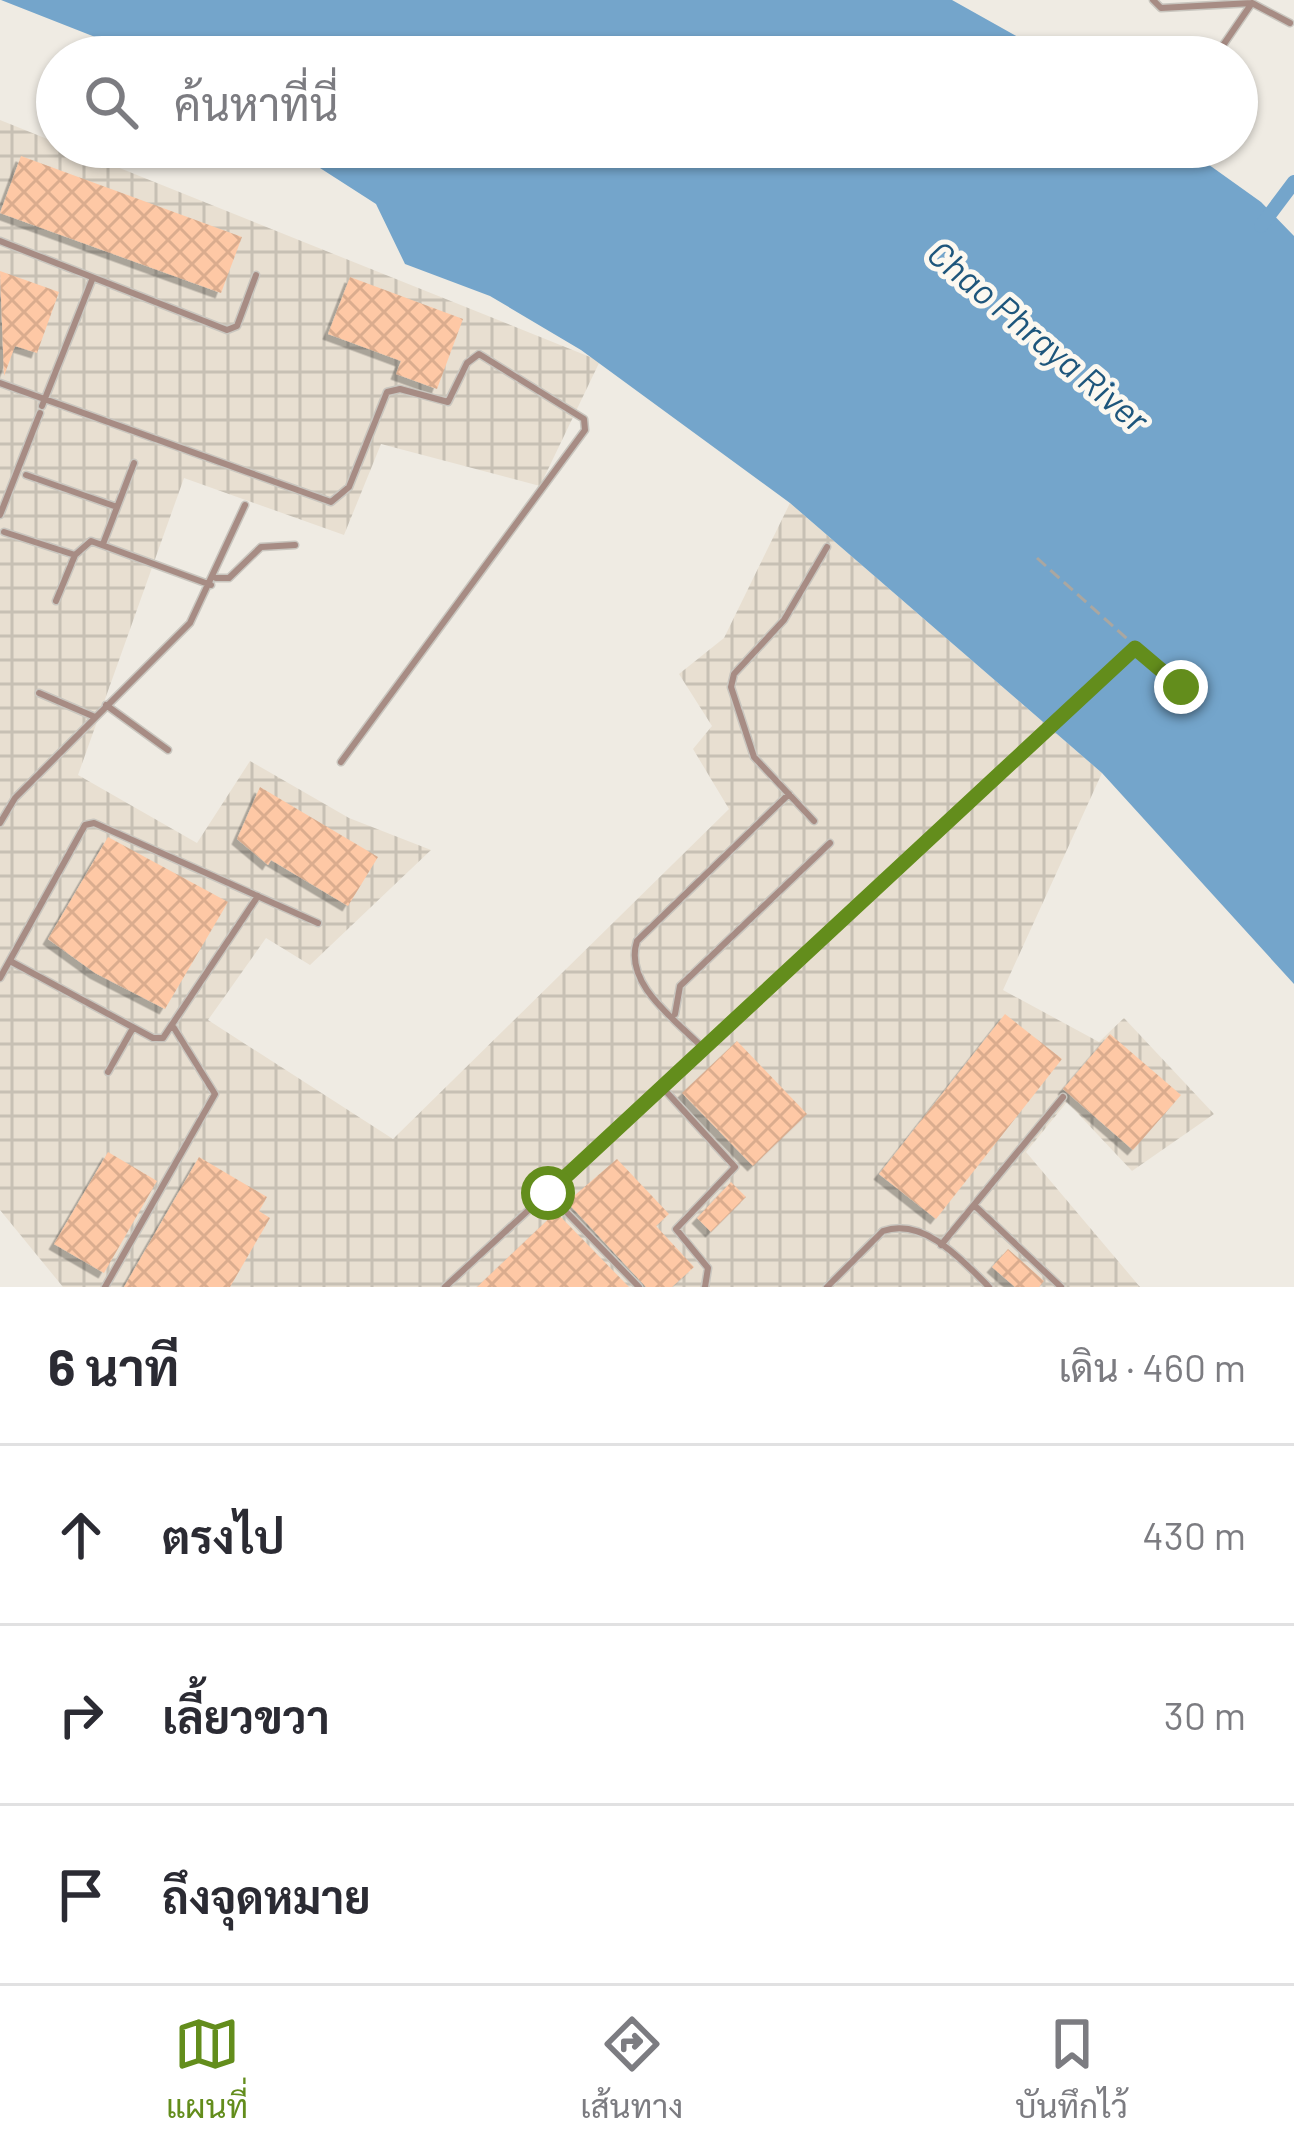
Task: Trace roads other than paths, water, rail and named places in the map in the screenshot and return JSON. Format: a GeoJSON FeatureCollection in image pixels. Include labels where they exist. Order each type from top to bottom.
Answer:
{"type":"FeatureCollection","features":[{"type":"Feature","properties":{"kind":"lane"},"geometry":{"type":"LineString","coordinates":[[1153,0],[1161,8],[1253,1],[1290,23]]}},
{"type":"Feature","properties":{"kind":"lane"},"geometry":{"type":"LineString","coordinates":[[1229,36],[1253,1]]}},
{"type":"Feature","properties":{"kind":"lane"},"geometry":{"type":"LineString","coordinates":[[0,241],[227,330],[237,326],[256,275]]}},
{"type":"Feature","properties":{"kind":"lane"},"geometry":{"type":"LineString","coordinates":[[0,515],[92,280]]}},
{"type":"Feature","properties":{"kind":"lane"},"geometry":{"type":"LineString","coordinates":[[0,382],[43,406],[331,502],[349,488],[387,392],[400,389],[448,402],[467,363],[479,354],[584,419],[585,430],[341,762]]}},
{"type":"Feature","properties":{"kind":"lane"},"geometry":{"type":"LineString","coordinates":[[103,544],[134,464]]}},
{"type":"Feature","properties":{"kind":"lane"},"geometry":{"type":"LineString","coordinates":[[20,473],[117,507]]}},
{"type":"Feature","properties":{"kind":"lane"},"geometry":{"type":"LineString","coordinates":[[0,823],[15,799],[190,623],[244,505]]}},
{"type":"Feature","properties":{"kind":"lane"},"geometry":{"type":"LineString","coordinates":[[4,532],[75,555]]}},
{"type":"Feature","properties":{"kind":"lane"},"geometry":{"type":"LineString","coordinates":[[56,601],[75,555],[91,541],[213,581],[230,578],[261,548],[295,545]]}},
{"type":"Feature","properties":{"kind":"lane"},"geometry":{"type":"LineString","coordinates":[[814,820],[754,758],[731,687],[734,674],[784,620],[827,548]]}},
{"type":"Feature","properties":{"kind":"lane"},"geometry":{"type":"LineString","coordinates":[[39,693],[94,717]]}},
{"type":"Feature","properties":{"kind":"lane"},"geometry":{"type":"LineString","coordinates":[[106,705],[169,750]]}},
{"type":"Feature","properties":{"kind":"lane"},"geometry":{"type":"LineString","coordinates":[[445,1287],[1035,744]]}},
{"type":"Feature","properties":{"kind":"lane"},"geometry":{"type":"LineString","coordinates":[[704,1049],[634,974],[637,941],[789,794]]}},
{"type":"Feature","properties":{"kind":"lane"},"geometry":{"type":"LineString","coordinates":[[0,978],[64,857],[85,825],[94,823],[318,923]]}},
{"type":"Feature","properties":{"kind":"lane"},"geometry":{"type":"LineString","coordinates":[[675,1018],[680,986],[830,843]]}},
{"type":"Feature","properties":{"kind":"lane"},"geometry":{"type":"LineString","coordinates":[[10,961],[153,1039],[174,1028],[258,896]]}},
{"type":"Feature","properties":{"kind":"lane"},"geometry":{"type":"LineString","coordinates":[[108,1072],[133,1028]]}},
{"type":"Feature","properties":{"kind":"lane"},"geometry":{"type":"LineString","coordinates":[[105,1287],[215,1094],[174,1028]]}},
{"type":"Feature","properties":{"kind":"lane"},"geometry":{"type":"LineString","coordinates":[[662,1087],[735,1167],[676,1228],[708,1268],[705,1287]]}},
{"type":"Feature","properties":{"kind":"lane"},"geometry":{"type":"LineString","coordinates":[[941,1245],[1063,1097]]}},
{"type":"Feature","properties":{"kind":"lane"},"geometry":{"type":"LineString","coordinates":[[548,1193],[639,1287]]}},
{"type":"Feature","properties":{"kind":"lane"},"geometry":{"type":"LineString","coordinates":[[974,1204],[1061,1287]]}},
{"type":"Feature","properties":{"kind":"lane"},"geometry":{"type":"LineString","coordinates":[[827,1287],[883,1232],[911,1228],[941,1245],[989,1287]]}},
{"type":"Feature","properties":{"kind":"water"},"geometry":{"type":"Polygon","coordinates":[[[1,0],[952,0],[1016,36],[93,36],[1,0]]]}},
{"type":"Feature","properties":{"kind":"water","name":"Chao Phraya River"},"geometry":{"type":"Polygon","coordinates":[[[320,168],[1213,168],[1261,202],[1294,236],[1294,984],[1102,773],[790,503],[581,350],[490,296],[405,264],[376,204],[320,168]]]}},
{"type":"Feature","properties":{"kind":"waterway"},"geometry":{"type":"LineString","coordinates":[[1261,226],[1294,182]]}}]}
